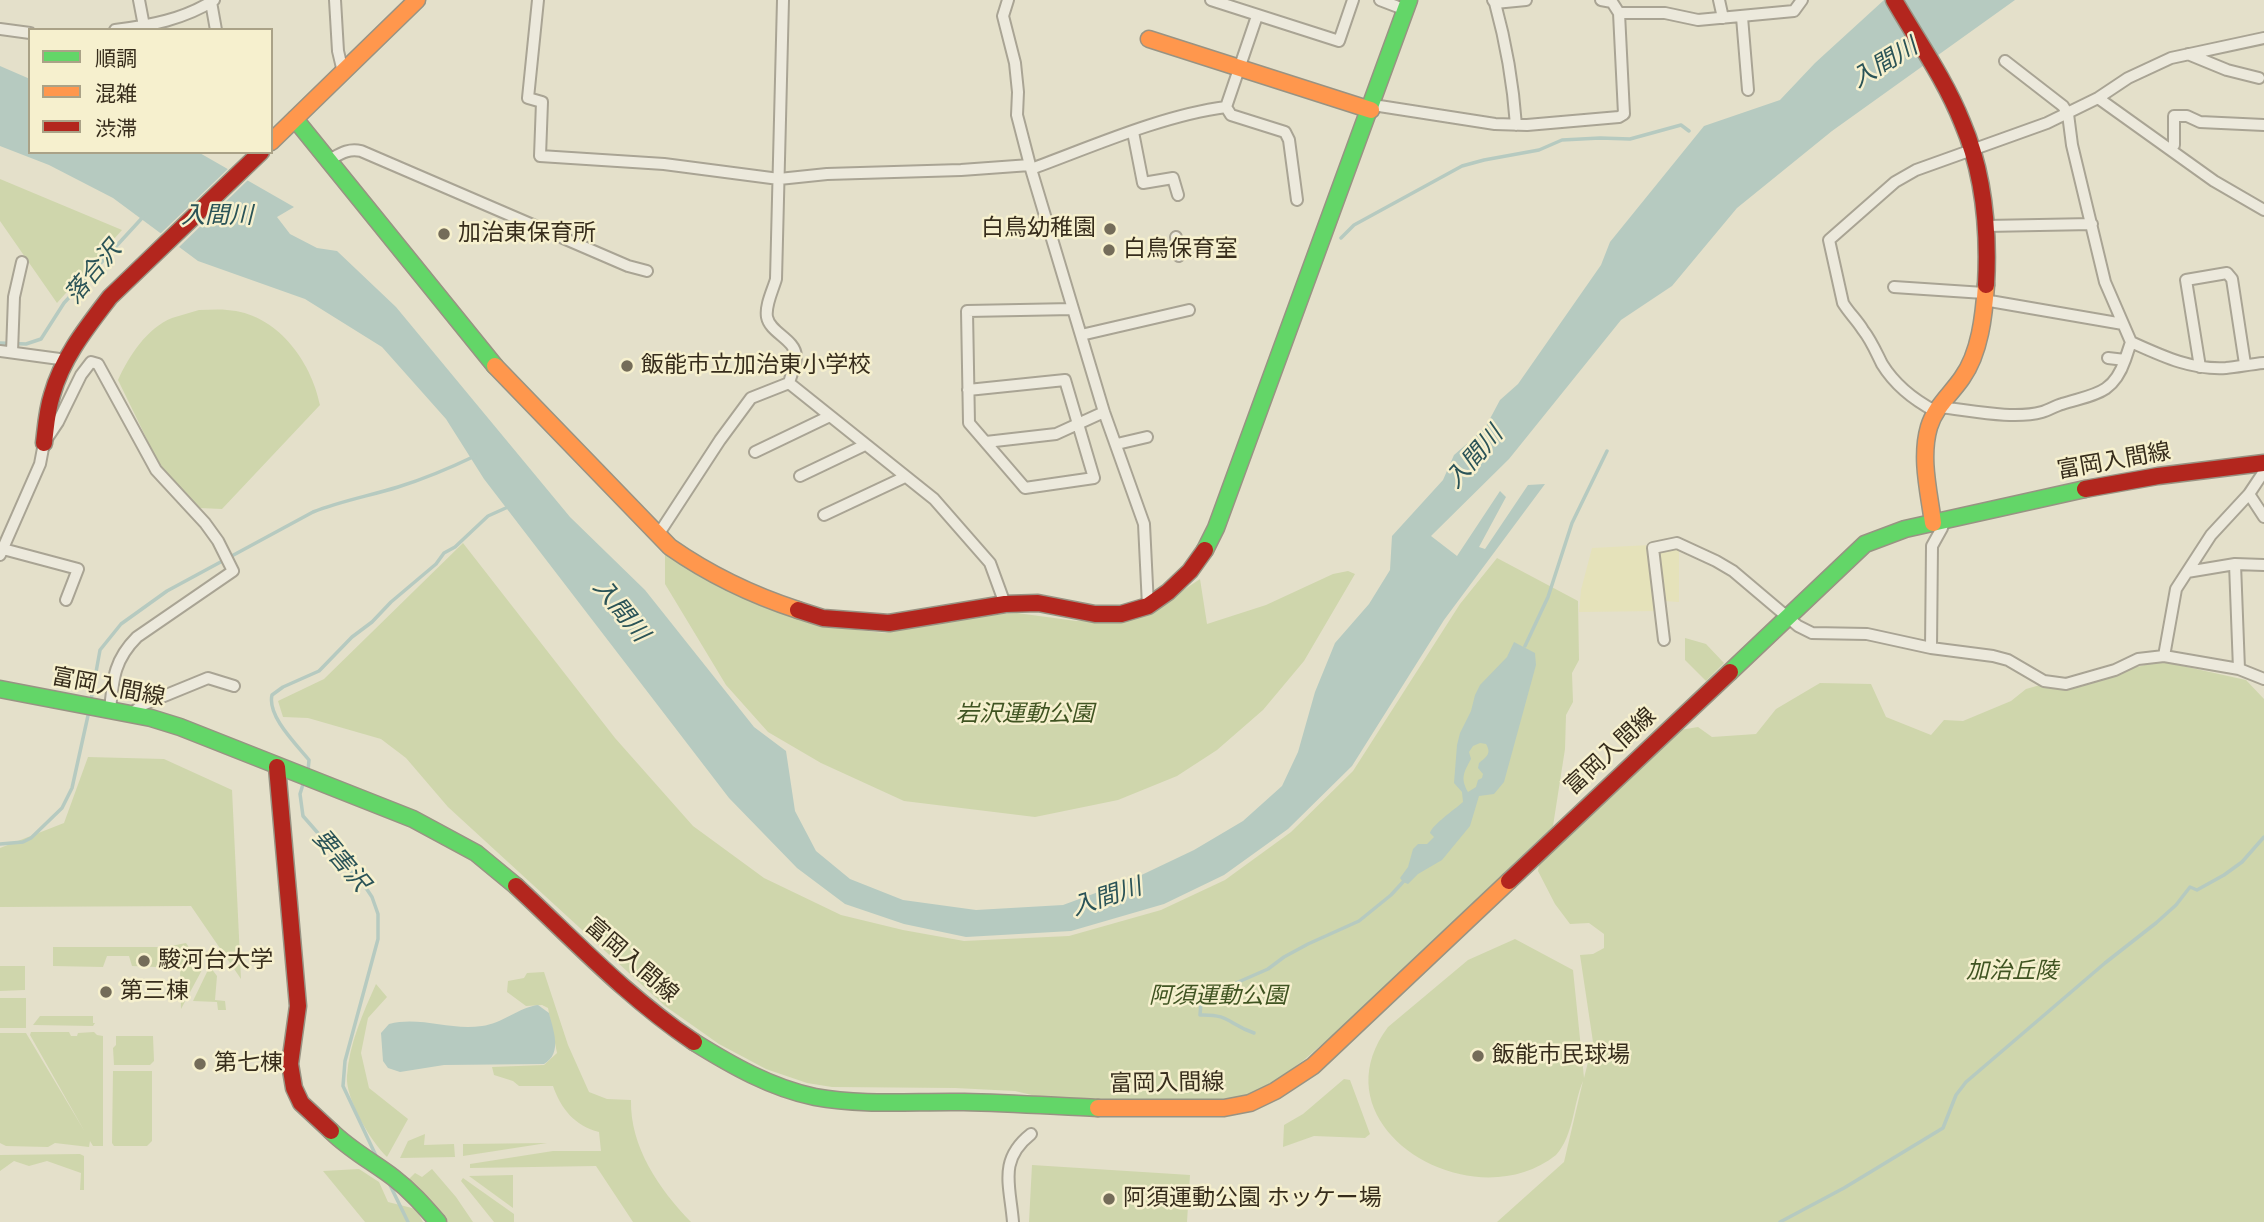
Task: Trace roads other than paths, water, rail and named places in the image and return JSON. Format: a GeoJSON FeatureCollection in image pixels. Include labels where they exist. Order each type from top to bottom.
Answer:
{"type":"FeatureCollection","features":[{"type":"Feature","properties":{"kind":"street"},"geometry":{"type":"LineString","coordinates":[[139,0],[144,26]]}},
{"type":"Feature","properties":{"kind":"street"},"geometry":{"type":"LineString","coordinates":[[335,0],[338,51],[343,72]]}},
{"type":"Feature","properties":{"kind":"street"},"geometry":{"type":"LineString","coordinates":[[273,140],[417,0]]}},
{"type":"Feature","properties":{"kind":"street"},"geometry":{"type":"LineString","coordinates":[[538,0],[528,98],[542,102],[540,156],[664,164],[779,179],[827,174],[1031,167],[1202,110],[1226,107]]}},
{"type":"Feature","properties":{"kind":"street"},"geometry":{"type":"LineString","coordinates":[[783,0],[776,279],[767,309],[767,319],[794,347],[796,357],[789,383]]}},
{"type":"Feature","properties":{"kind":"street"},"geometry":{"type":"LineString","coordinates":[[1008,0],[1003,16],[1015,63],[1017,115],[1104,412],[1144,524],[1148,606]]}},
{"type":"Feature","properties":{"kind":"street"},"geometry":{"type":"LineString","coordinates":[[1211,0],[1339,41],[1353,0]]}},
{"type":"Feature","properties":{"kind":"street"},"geometry":{"type":"LineString","coordinates":[[295,119],[507,381],[658,535],[716,577],[757,596],[823,618],[889,623],[1005,604],[1038,603],[1095,614],[1121,614],[1148,606],[1168,592],[1205,551],[1216,528],[1408,5],[1380,0]]}},
{"type":"Feature","properties":{"kind":"street"},"geometry":{"type":"LineString","coordinates":[[1516,125],[1506,46],[1494,2],[1526,0]]}},
{"type":"Feature","properties":{"kind":"street"},"geometry":{"type":"LineString","coordinates":[[1149,38],[1372,108],[1516,125],[1619,117],[1624,114],[1619,13],[1612,2],[1601,0]]}},
{"type":"Feature","properties":{"kind":"street"},"geometry":{"type":"LineString","coordinates":[[1645,0],[1646,13]]}},
{"type":"Feature","properties":{"kind":"street"},"geometry":{"type":"LineString","coordinates":[[1719,0],[1723,18]]}},
{"type":"Feature","properties":{"kind":"street"},"geometry":{"type":"LineString","coordinates":[[1619,13],[1665,13],[1698,20],[1742,17],[1794,11],[1802,0]]}},
{"type":"Feature","properties":{"kind":"street"},"geometry":{"type":"LineString","coordinates":[[1894,0],[1961,120],[1972,150],[1986,226],[1988,268],[1975,352],[1965,378],[1937,409],[1926,433],[1925,446],[1938,522],[1942,528],[1932,546],[1931,648]]}},
{"type":"Feature","properties":{"kind":"street"},"geometry":{"type":"LineString","coordinates":[[130,28],[184,15],[213,1],[216,28]]}},
{"type":"Feature","properties":{"kind":"street"},"geometry":{"type":"LineString","coordinates":[[1226,107],[1257,16]]}},
{"type":"Feature","properties":{"kind":"street"},"geometry":{"type":"LineString","coordinates":[[1742,17],[1748,90]]}},
{"type":"Feature","properties":{"kind":"street"},"geometry":{"type":"LineString","coordinates":[[0,29],[28,33]]}},
{"type":"Feature","properties":{"kind":"street"},"geometry":{"type":"LineString","coordinates":[[2131,342],[2114,383],[2098,395],[2062,404],[2044,412],[2023,415],[1937,409],[1913,400],[1883,365],[1862,327],[1848,311],[1843,303],[1829,240],[1895,181],[1916,170],[2068,114],[2128,78],[2186,54],[2264,38]]}},
{"type":"Feature","properties":{"kind":"street"},"geometry":{"type":"LineString","coordinates":[[2186,54],[2227,70],[2259,78]]}},
{"type":"Feature","properties":{"kind":"street"},"geometry":{"type":"LineString","coordinates":[[2005,61],[2063,106],[2068,114],[2072,145],[2105,282],[2131,342],[2171,361],[2200,367],[2227,368],[2264,363]]}},
{"type":"Feature","properties":{"kind":"street"},"geometry":{"type":"LineString","coordinates":[[2098,98],[2214,181],[2264,211]]}},
{"type":"Feature","properties":{"kind":"street"},"geometry":{"type":"LineString","coordinates":[[1226,107],[1231,115],[1285,132],[1289,139],[1297,200]]}},
{"type":"Feature","properties":{"kind":"street"},"geometry":{"type":"LineString","coordinates":[[2170,149],[2174,145],[2174,116],[2187,116],[2200,122],[2264,125]]}},
{"type":"Feature","properties":{"kind":"street"},"geometry":{"type":"LineString","coordinates":[[1133,132],[1143,183],[1173,178],[1178,195]]}},
{"type":"Feature","properties":{"kind":"street"},"geometry":{"type":"LineString","coordinates":[[329,160],[345,151],[361,151],[628,266],[648,271]]}},
{"type":"Feature","properties":{"kind":"street"},"geometry":{"type":"LineString","coordinates":[[66,600],[78,569],[1,552],[40,464],[53,390],[67,360],[110,297],[259,154]]}},
{"type":"Feature","properties":{"kind":"street"},"geometry":{"type":"LineString","coordinates":[[1986,226],[2092,224]]}},
{"type":"Feature","properties":{"kind":"street"},"geometry":{"type":"LineString","coordinates":[[1176,237],[1179,256]]}},
{"type":"Feature","properties":{"kind":"street"},"geometry":{"type":"LineString","coordinates":[[22,262],[14,297],[9,348],[67,360]]}},
{"type":"Feature","properties":{"kind":"street"},"geometry":{"type":"LineString","coordinates":[[2200,367],[2186,280],[2227,273],[2232,279],[2245,365]]}},
{"type":"Feature","properties":{"kind":"street"},"geometry":{"type":"LineString","coordinates":[[1894,286],[1984,297],[2123,324]]}},
{"type":"Feature","properties":{"kind":"street"},"geometry":{"type":"LineString","coordinates":[[968,390],[1065,380],[1094,478],[1025,488],[969,423],[968,390],[967,311],[1073,309]]}},
{"type":"Feature","properties":{"kind":"street"},"geometry":{"type":"LineString","coordinates":[[1081,335],[1189,310]]}},
{"type":"Feature","properties":{"kind":"street"},"geometry":{"type":"LineString","coordinates":[[2108,358],[2125,360]]}},
{"type":"Feature","properties":{"kind":"street"},"geometry":{"type":"LineString","coordinates":[[44,443],[58,422],[81,375],[91,362],[99,364],[156,470],[205,523],[221,546],[233,571],[137,637],[124,650],[116,668],[106,709]]}},
{"type":"Feature","properties":{"kind":"street"},"geometry":{"type":"LineString","coordinates":[[658,535],[751,398],[789,383]]}},
{"type":"Feature","properties":{"kind":"street"},"geometry":{"type":"LineString","coordinates":[[789,383],[934,499],[990,563],[1005,604]]}},
{"type":"Feature","properties":{"kind":"street"},"geometry":{"type":"LineString","coordinates":[[986,442],[1056,434],[1104,412]]}},
{"type":"Feature","properties":{"kind":"street"},"geometry":{"type":"LineString","coordinates":[[755,452],[830,416]]}},
{"type":"Feature","properties":{"kind":"street"},"geometry":{"type":"LineString","coordinates":[[1117,444],[1147,437]]}},
{"type":"Feature","properties":{"kind":"street"},"geometry":{"type":"LineString","coordinates":[[800,476],[866,446]]}},
{"type":"Feature","properties":{"kind":"street"},"geometry":{"type":"LineString","coordinates":[[2164,656],[2176,589],[2211,535],[2249,494],[2263,473],[2264,463]]}},
{"type":"Feature","properties":{"kind":"street","name":"富岡入間線"},"geometry":{"type":"LineString","coordinates":[[0,689],[131,713],[180,727],[413,819],[461,843],[504,875],[600,968],[693,1042],[734,1065],[792,1091],[835,1100],[1170,1110],[1218,1108],[1247,1104],[1281,1089],[1313,1066],[1865,544],[1905,529],[2126,480],[2264,463]]}},
{"type":"Feature","properties":{"kind":"street"},"geometry":{"type":"LineString","coordinates":[[824,515],[905,477]]}},
{"type":"Feature","properties":{"kind":"street"},"geometry":{"type":"LineString","coordinates":[[2249,494],[2264,517]]}},
{"type":"Feature","properties":{"kind":"street"},"geometry":{"type":"LineString","coordinates":[[1664,640],[1653,548],[1677,543],[1733,571],[1798,626],[1812,633],[1867,634],[1931,648],[1993,656],[2008,660],[2044,681],[2066,684],[2115,670],[2138,659],[2164,656],[2239,669],[2264,679]]}},
{"type":"Feature","properties":{"kind":"street"},"geometry":{"type":"LineString","coordinates":[[2188,572],[2235,565],[2264,565]]}},
{"type":"Feature","properties":{"kind":"street"},"geometry":{"type":"LineString","coordinates":[[2235,565],[2239,669]]}},
{"type":"Feature","properties":{"kind":"street"},"geometry":{"type":"LineString","coordinates":[[131,713],[142,705],[208,678],[234,685]]}},
{"type":"Feature","properties":{"kind":"street"},"geometry":{"type":"LineString","coordinates":[[277,767],[298,1006],[290,1064],[294,1088],[301,1103],[334,1135],[414,1195],[438,1222]]}},
{"type":"Feature","properties":{"kind":"street"},"geometry":{"type":"LineString","coordinates":[[1013,1222],[1008,1166],[1010,1156],[1019,1143],[1031,1134]]}},
{"type":"Feature","properties":{"kind":"water","name":"入間川"},"geometry":{"type":"Polygon","coordinates":[[[1884,0],[2015,0],[1832,131],[1737,208],[1672,286],[1621,320],[1509,459],[1431,536],[1457,556],[1500,491],[1506,497],[1479,547],[1485,549],[1528,485],[1545,484],[1444,620],[1352,766],[1288,829],[1224,875],[1164,904],[1071,931],[966,937],[904,924],[845,904],[797,868],[729,798],[484,479],[446,419],[382,347],[305,299],[198,261],[113,198],[49,165],[0,146],[0,66],[28,78],[28,154],[201,154],[294,207],[277,217],[290,234],[317,248],[337,251],[396,307],[570,517],[645,590],[754,727],[786,751],[795,811],[816,851],[850,879],[903,900],[976,910],[1063,905],[1131,880],[1194,850],[1243,821],[1282,786],[1298,752],[1315,692],[1335,643],[1369,604],[1390,570],[1392,536],[1443,480],[1454,455],[1485,428],[1500,400],[1518,384],[1601,265],[1610,242],[1704,126],[1780,100],[1815,63],[1884,0]]]}},
{"type":"Feature","properties":{"kind":"water"},"geometry":{"type":"Polygon","coordinates":[[[1514,642],[1535,653],[1536,665],[1504,782],[1494,794],[1479,796],[1470,826],[1442,860],[1418,874],[1408,884],[1403,882],[1400,878],[1408,867],[1413,849],[1418,844],[1427,844],[1434,837],[1430,833],[1435,826],[1463,802],[1462,792],[1454,783],[1460,733],[1480,685],[1507,657],[1514,642]],[[1486,744],[1473,746],[1469,752],[1471,759],[1464,779],[1468,792],[1476,787],[1478,780],[1482,778],[1483,774],[1478,768],[1488,753],[1486,744]]]}},
{"type":"Feature","properties":{"kind":"water"},"geometry":{"type":"Polygon","coordinates":[[[538,1005],[549,1013],[555,1041],[553,1054],[544,1064],[444,1065],[400,1072],[388,1068],[383,1061],[381,1033],[389,1024],[413,1022],[458,1027],[482,1026],[538,1005]]]}},
{"type":"Feature","properties":{"kind":"waterway"},"geometry":{"type":"LineString","coordinates":[[1341,238],[1354,225],[1462,166],[1539,150],[1562,140],[1630,139],[1681,125],[1689,131]]}},
{"type":"Feature","properties":{"kind":"waterway","name":"落合沢"},"geometry":{"type":"LineString","coordinates":[[0,343],[26,344],[41,339],[64,303],[143,217]]}},
{"type":"Feature","properties":{"kind":"waterway"},"geometry":{"type":"LineString","coordinates":[[1525,646],[1548,597],[1572,523],[1607,451]]}},
{"type":"Feature","properties":{"kind":"waterway"},"geometry":{"type":"LineString","coordinates":[[91,700],[100,650],[121,624],[167,591],[313,512],[408,484],[475,456]]}},
{"type":"Feature","properties":{"kind":"waterway","name":"要害沢"},"geometry":{"type":"LineString","coordinates":[[308,771],[309,760],[278,721],[272,695],[283,687],[319,671],[352,637],[436,564],[444,553],[455,547],[488,516],[508,507]]}},
{"type":"Feature","properties":{"kind":"waterway"},"geometry":{"type":"LineString","coordinates":[[0,844],[23,842],[31,838],[62,808],[72,788],[89,711]]}},
{"type":"Feature","properties":{"kind":"waterway","name":"要害沢"},"geometry":{"type":"LineString","coordinates":[[304,781],[300,794],[303,816],[366,888],[378,914],[378,939],[345,1061],[343,1086],[378,1160]]}},
{"type":"Feature","properties":{"kind":"waterway"},"geometry":{"type":"LineString","coordinates":[[1780,1222],[1844,1188],[1943,1128],[1956,1095],[1966,1082],[2156,923],[2176,905],[2190,887],[2197,890],[2224,875],[2242,862],[2264,837]]}},
{"type":"Feature","properties":{"kind":"waterway"},"geometry":{"type":"LineString","coordinates":[[1254,1033],[1223,1018],[1200,1015],[1201,1003],[1268,969],[1308,944],[1359,921],[1403,882]]}},
{"type":"Feature","properties":{"kind":"waterway","name":"要害沢"},"geometry":{"type":"LineString","coordinates":[[389,1183],[408,1222]]}},
{"type":"Feature","properties":{"kind":"place","name":"白鳥幼稚園"},"geometry":{"type":"Point","coordinates":[1110,229]}},
{"type":"Feature","properties":{"kind":"place","name":"加治東保育所"},"geometry":{"type":"Point","coordinates":[444,234]}},
{"type":"Feature","properties":{"kind":"place","name":"白鳥保育室"},"geometry":{"type":"Point","coordinates":[1109,250]}},
{"type":"Feature","properties":{"kind":"place","name":"飯能市立加治東小学校"},"geometry":{"type":"Point","coordinates":[627,366]}},
{"type":"Feature","properties":{"kind":"place","name":"駿河台大学"},"geometry":{"type":"Point","coordinates":[144,961]}},
{"type":"Feature","properties":{"kind":"place","name":"第三棟"},"geometry":{"type":"Point","coordinates":[106,992]}},
{"type":"Feature","properties":{"kind":"place","name":"飯能市民球場"},"geometry":{"type":"Point","coordinates":[1478,1056]}},
{"type":"Feature","properties":{"kind":"place","name":"第七棟"},"geometry":{"type":"Point","coordinates":[200,1064]}},
{"type":"Feature","properties":{"kind":"place","name":"阿須運動公園 ホッケー場"},"geometry":{"type":"Point","coordinates":[1109,1199]}},
{"type":"Feature","properties":{"kind":"park label","name":"岩沢運動公園"},"geometry":{"type":"Point","coordinates":[1025,715]}},
{"type":"Feature","properties":{"kind":"park label","name":"加治丘陵"},"geometry":{"type":"Point","coordinates":[2012,972]}},
{"type":"Feature","properties":{"kind":"park label","name":"阿須運動公園"},"geometry":{"type":"Point","coordinates":[1218,997]}}]}
